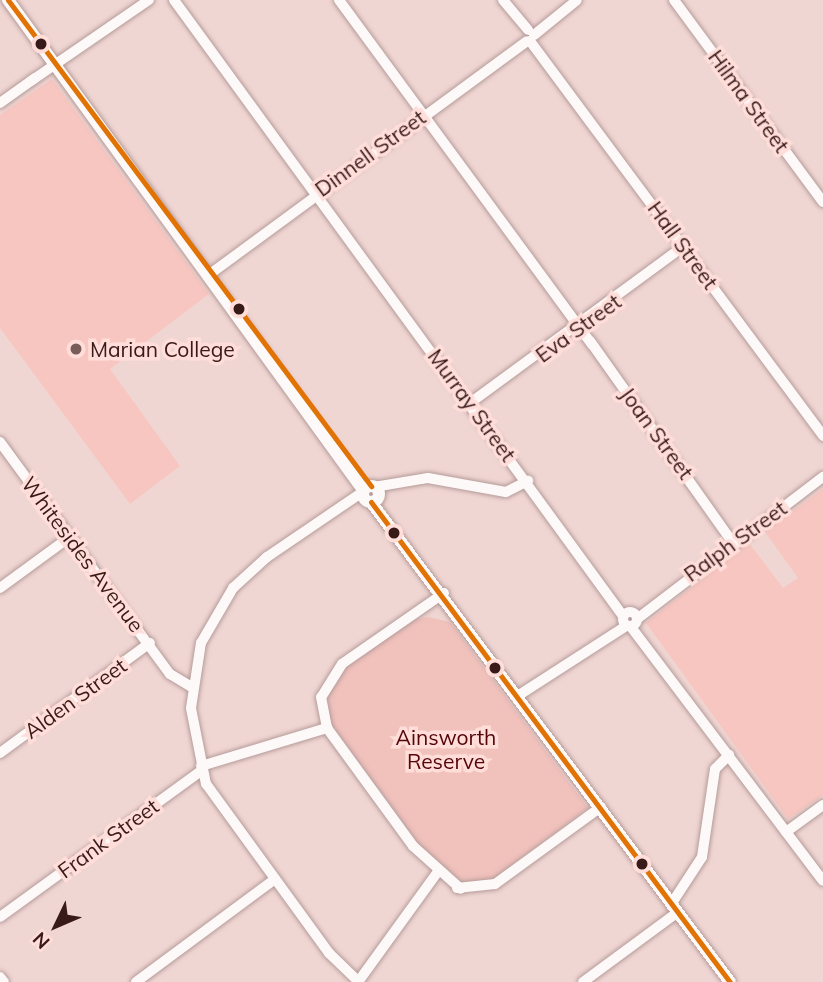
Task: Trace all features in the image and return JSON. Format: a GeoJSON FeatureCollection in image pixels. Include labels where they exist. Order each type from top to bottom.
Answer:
{"type":"FeatureCollection","features":[{"type":"Feature","properties":{"kind":"street"},"geometry":{"type":"LineString","coordinates":[[8,0],[730,982]]}},
{"type":"Feature","properties":{"kind":"street"},"geometry":{"type":"LineString","coordinates":[[0,103],[149,0]]}},
{"type":"Feature","properties":{"kind":"street","name":"Murray Street"},"geometry":{"type":"LineString","coordinates":[[174,0],[823,881]]}},
{"type":"Feature","properties":{"kind":"street","name":"Joan Street"},"geometry":{"type":"LineString","coordinates":[[339,0],[736,541]]}},
{"type":"Feature","properties":{"kind":"street","name":"Hall Street"},"geometry":{"type":"LineString","coordinates":[[503,0],[823,436]]}},
{"type":"Feature","properties":{"kind":"street","name":"Dinnell Street"},"geometry":{"type":"LineString","coordinates":[[208,272],[577,0]]}},
{"type":"Feature","properties":{"kind":"street","name":"Hilma Street"},"geometry":{"type":"LineString","coordinates":[[674,0],[823,202]]}},
{"type":"Feature","properties":{"kind":"street","name":"Eva Street"},"geometry":{"type":"LineString","coordinates":[[472,406],[686,249]]}},
{"type":"Feature","properties":{"kind":"street","name":"Whitesides Avenue"},"geometry":{"type":"LineString","coordinates":[[0,442],[166,666],[192,682]]}},
{"type":"Feature","properties":{"kind":"street","name":"Ralph Street"},"geometry":{"type":"LineString","coordinates":[[522,699],[823,477]]}},
{"type":"Feature","properties":{"kind":"street"},"geometry":{"type":"LineString","coordinates":[[435,876],[359,982],[275,879],[203,772],[192,682],[206,632],[233,588],[345,502],[371,494],[395,482],[448,479],[506,492],[528,481]]}},
{"type":"Feature","properties":{"kind":"street"},"geometry":{"type":"LineString","coordinates":[[0,588],[71,536]]}},
{"type":"Feature","properties":{"kind":"street"},"geometry":{"type":"LineString","coordinates":[[444,593],[329,678],[321,697],[327,728],[435,876],[461,889],[495,884],[601,807]]}},
{"type":"Feature","properties":{"kind":"street","name":"Alden Street"},"geometry":{"type":"LineString","coordinates":[[0,753],[150,643]]}},
{"type":"Feature","properties":{"kind":"street","name":"Frank Street"},"geometry":{"type":"LineString","coordinates":[[0,917],[183,783],[222,763],[327,728]]}},
{"type":"Feature","properties":{"kind":"street"},"geometry":{"type":"LineString","coordinates":[[583,982],[675,908],[702,857],[714,774],[731,758]]}},
{"type":"Feature","properties":{"kind":"street"},"geometry":{"type":"LineString","coordinates":[[786,832],[823,806]]}},
{"type":"Feature","properties":{"kind":"street"},"geometry":{"type":"LineString","coordinates":[[136,982],[275,879]]}},
{"type":"Feature","properties":{"kind":"street"},"geometry":{"type":"LineString","coordinates":[[0,977],[4,982]]}},
{"type":"Feature","properties":{"kind":"shaded area","name":"Marian College"},"geometry":{"type":"Polygon","coordinates":[[[52,79],[209,294],[110,369],[180,466],[130,504],[0,328],[0,115],[52,79]]]}},
{"type":"Feature","properties":{"kind":"shaded area"},"geometry":{"type":"Polygon","coordinates":[[[823,489],[823,795],[788,819],[646,623],[749,543],[783,588],[798,578],[765,532],[823,489]]]}},
{"type":"Feature","properties":{"kind":"green space","name":"Ainsworth Reserve"},"geometry":{"type":"Polygon","coordinates":[[[428,617],[450,622],[588,808],[492,880],[460,884],[436,868],[329,721],[327,691],[342,669],[412,620],[428,617]]]}},
{"type":"Feature","properties":{"kind":"transit line"},"geometry":{"type":"LineString","coordinates":[[8,0],[371,486]]}},
{"type":"Feature","properties":{"kind":"transit line"},"geometry":{"type":"LineString","coordinates":[[371,502],[730,982]]}},
{"type":"Feature","properties":{"kind":"place","name":"Marian College"},"geometry":{"type":"Point","coordinates":[76,349]}}]}
